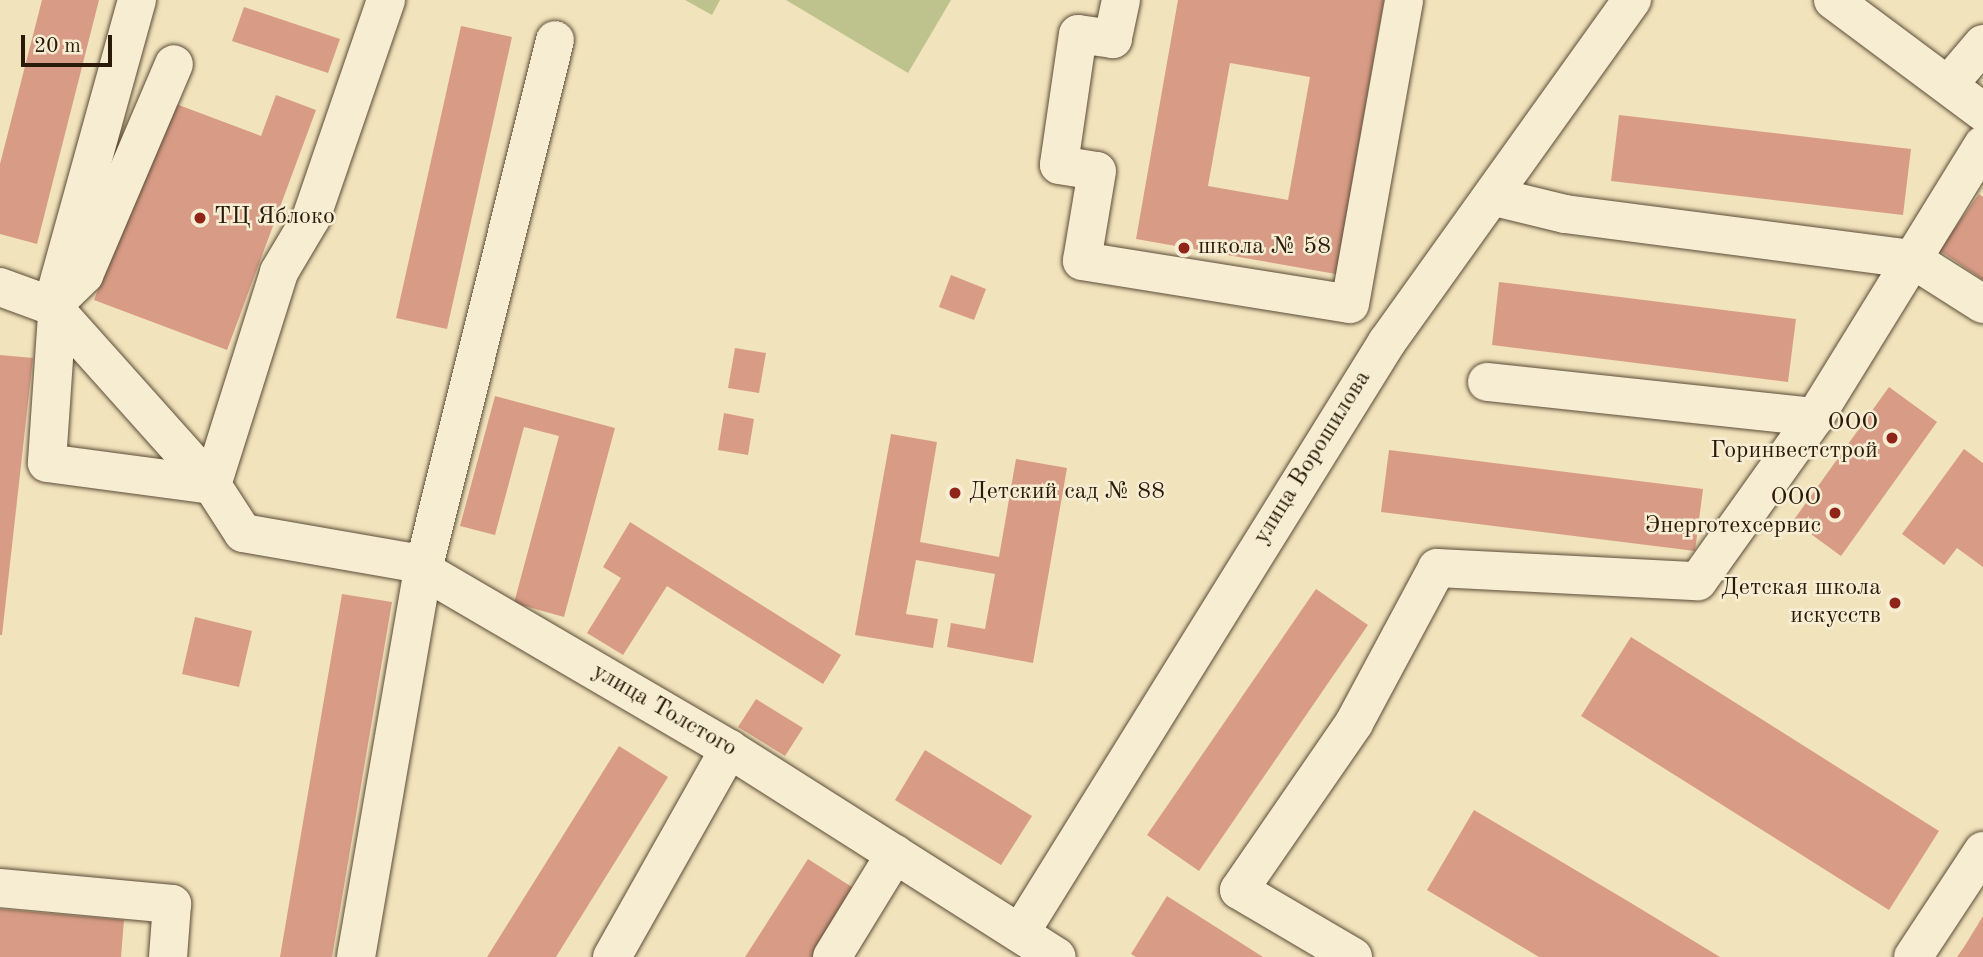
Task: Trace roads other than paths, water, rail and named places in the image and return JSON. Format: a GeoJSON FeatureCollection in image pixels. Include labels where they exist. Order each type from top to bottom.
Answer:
{"type":"FeatureCollection","features":[{"type":"Feature","properties":{"kind":"street"},"geometry":{"type":"LineString","coordinates":[[137,0],[54,311],[47,463],[212,485]]}},
{"type":"Feature","properties":{"kind":"street"},"geometry":{"type":"LineString","coordinates":[[212,485],[279,272],[311,218],[386,0]]}},
{"type":"Feature","properties":{"kind":"street"},"geometry":{"type":"LineString","coordinates":[[1121,0],[1113,39],[1078,34],[1059,164],[1097,171],[1082,261],[1350,304],[1404,0]]}},
{"type":"Feature","properties":{"kind":"street","name":"улица Ворошилова"},"geometry":{"type":"LineString","coordinates":[[1020,933],[1380,353],[1495,197],[1632,0]]}},
{"type":"Feature","properties":{"kind":"street"},"geometry":{"type":"LineString","coordinates":[[1833,0],[1983,112]]}},
{"type":"Feature","properties":{"kind":"street"},"geometry":{"type":"LineString","coordinates":[[356,957],[422,570],[555,40]]}},
{"type":"Feature","properties":{"kind":"street"},"geometry":{"type":"LineString","coordinates":[[1948,85],[1983,44]]}},
{"type":"Feature","properties":{"kind":"street"},"geometry":{"type":"LineString","coordinates":[[54,311],[84,275],[174,64]]}},
{"type":"Feature","properties":{"kind":"street"},"geometry":{"type":"LineString","coordinates":[[1353,957],[1239,890],[1354,723],[1437,568],[1698,581],[1815,417],[1983,145]]}},
{"type":"Feature","properties":{"kind":"street"},"geometry":{"type":"LineString","coordinates":[[1495,197],[1565,214],[1912,259],[1983,304]]}},
{"type":"Feature","properties":{"kind":"street"},"geometry":{"type":"LineString","coordinates":[[0,287],[54,311],[212,485]]}},
{"type":"Feature","properties":{"kind":"street"},"geometry":{"type":"LineString","coordinates":[[1487,382],[1815,417]]}},
{"type":"Feature","properties":{"kind":"street","name":"улица Толстого"},"geometry":{"type":"LineString","coordinates":[[212,485],[243,533],[409,562],[729,749],[1057,957]]}},
{"type":"Feature","properties":{"kind":"street"},"geometry":{"type":"LineString","coordinates":[[612,957],[729,749]]}},
{"type":"Feature","properties":{"kind":"street"},"geometry":{"type":"LineString","coordinates":[[1913,957],[1983,851]]}},
{"type":"Feature","properties":{"kind":"street"},"geometry":{"type":"LineString","coordinates":[[832,957],[894,854]]}},
{"type":"Feature","properties":{"kind":"street"},"geometry":{"type":"LineString","coordinates":[[0,888],[172,904],[168,957]]}},
{"type":"Feature","properties":{"kind":"place","name":"ТЦ Яблоко"},"geometry":{"type":"Point","coordinates":[200,218]}},
{"type":"Feature","properties":{"kind":"place","name":"школа № 58"},"geometry":{"type":"Point","coordinates":[1184,248]}},
{"type":"Feature","properties":{"kind":"place","name":"ООО Горинвестстрой"},"geometry":{"type":"Point","coordinates":[1892,438]}},
{"type":"Feature","properties":{"kind":"place","name":"Детский сад № 88"},"geometry":{"type":"Point","coordinates":[955,493]}},
{"type":"Feature","properties":{"kind":"place","name":"ООО Энерготехсервис"},"geometry":{"type":"Point","coordinates":[1835,513]}},
{"type":"Feature","properties":{"kind":"place","name":"Детская школа искусств"},"geometry":{"type":"Point","coordinates":[1895,603]}}]}
